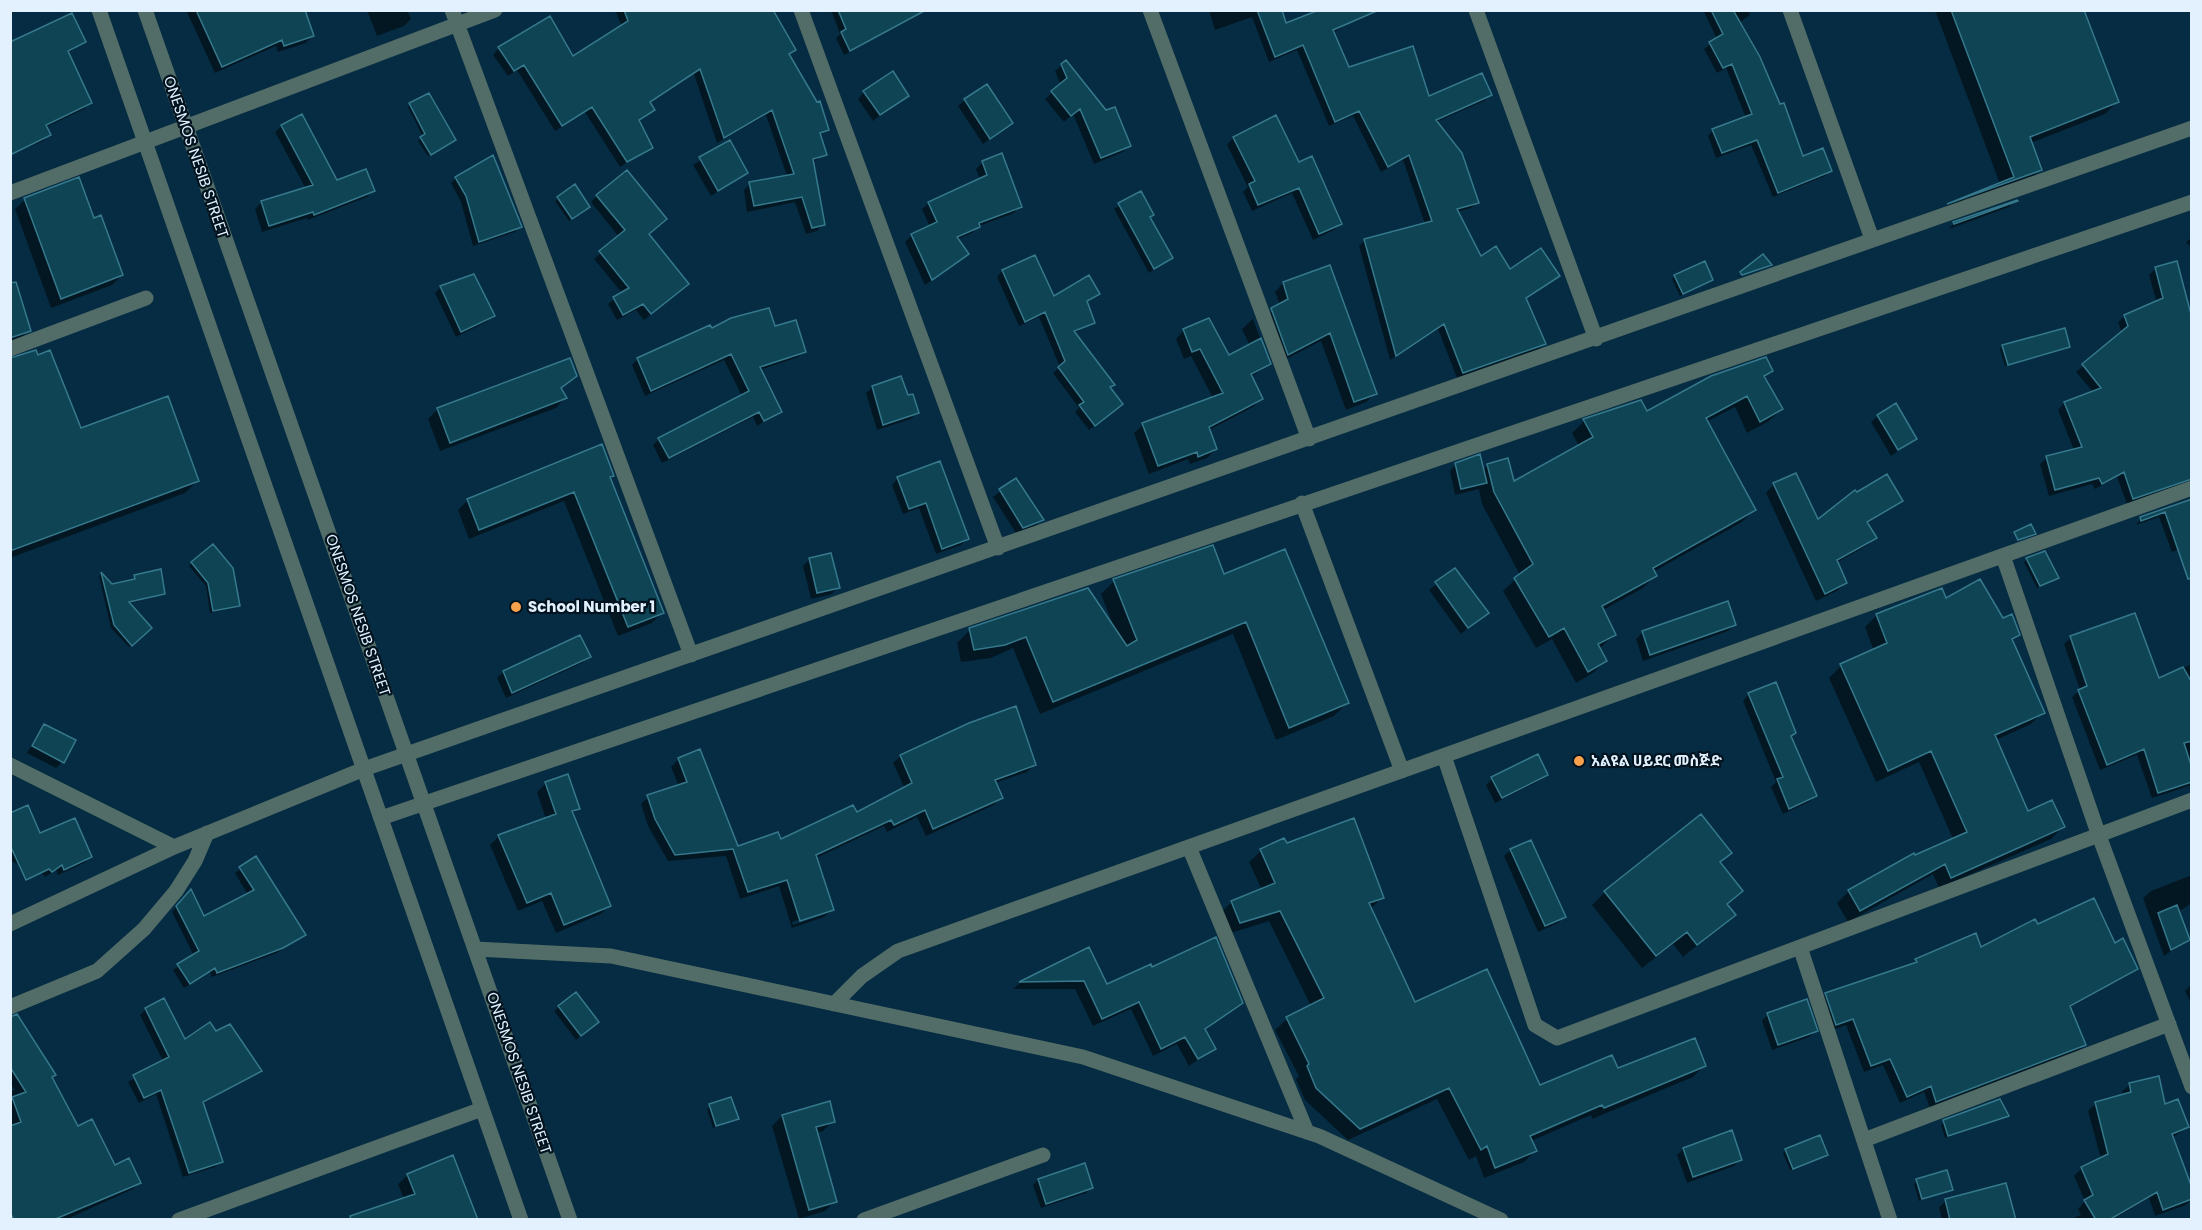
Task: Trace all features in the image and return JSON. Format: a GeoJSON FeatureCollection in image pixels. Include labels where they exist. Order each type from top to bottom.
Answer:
{"type":"FeatureCollection","features":[{"type":"Feature","properties":{"kind":"street"},"geometry":{"type":"LineString","coordinates":[[99,10],[521,1220]]}},
{"type":"Feature","properties":{"kind":"street","name":"ONESMOS NESIB STREET"},"geometry":{"type":"LineString","coordinates":[[145,10],[570,1220]]}},
{"type":"Feature","properties":{"kind":"street"},"geometry":{"type":"LineString","coordinates":[[10,193],[186,127],[454,18],[495,10]]}},
{"type":"Feature","properties":{"kind":"street"},"geometry":{"type":"LineString","coordinates":[[801,10],[998,548]]}},
{"type":"Feature","properties":{"kind":"street"},"geometry":{"type":"LineString","coordinates":[[1150,10],[1309,439]]}},
{"type":"Feature","properties":{"kind":"street"},"geometry":{"type":"LineString","coordinates":[[1476,10],[1596,339]]}},
{"type":"Feature","properties":{"kind":"street"},"geometry":{"type":"LineString","coordinates":[[1790,10],[1872,239]]}},
{"type":"Feature","properties":{"kind":"street"},"geometry":{"type":"LineString","coordinates":[[454,18],[691,655]]}},
{"type":"Feature","properties":{"kind":"street"},"geometry":{"type":"LineString","coordinates":[[10,924],[174,847],[364,770],[2192,128]]}},
{"type":"Feature","properties":{"kind":"street"},"geometry":{"type":"LineString","coordinates":[[381,818],[2192,202]]}},
{"type":"Feature","properties":{"kind":"street"},"geometry":{"type":"LineString","coordinates":[[10,349],[146,298]]}},
{"type":"Feature","properties":{"kind":"street"},"geometry":{"type":"LineString","coordinates":[[834,1004],[862,976],[898,951],[2192,488]]}},
{"type":"Feature","properties":{"kind":"street"},"geometry":{"type":"LineString","coordinates":[[1302,503],[1402,771]]}},
{"type":"Feature","properties":{"kind":"street"},"geometry":{"type":"LineString","coordinates":[[2003,556],[2098,833],[2192,1087]]}},
{"type":"Feature","properties":{"kind":"street"},"geometry":{"type":"LineString","coordinates":[[1444,756],[1535,1025],[1549,1035],[1565,1037],[2098,833],[2192,800]]}},
{"type":"Feature","properties":{"kind":"street"},"geometry":{"type":"LineString","coordinates":[[10,765],[174,847]]}},
{"type":"Feature","properties":{"kind":"street"},"geometry":{"type":"LineString","coordinates":[[10,1007],[97,971],[144,929],[176,891],[195,861],[207,833]]}},
{"type":"Feature","properties":{"kind":"street"},"geometry":{"type":"LineString","coordinates":[[1189,847],[1307,1132]]}},
{"type":"Feature","properties":{"kind":"street"},"geometry":{"type":"LineString","coordinates":[[1800,947],[1890,1220]]}},
{"type":"Feature","properties":{"kind":"street"},"geometry":{"type":"LineString","coordinates":[[475,949],[611,956],[1083,1057],[1307,1132],[1501,1220]]}},
{"type":"Feature","properties":{"kind":"street"},"geometry":{"type":"LineString","coordinates":[[1864,1140],[2169,1024]]}},
{"type":"Feature","properties":{"kind":"street"},"geometry":{"type":"LineString","coordinates":[[179,1220],[197,1216],[482,1109]]}},
{"type":"Feature","properties":{"kind":"street"},"geometry":{"type":"LineString","coordinates":[[864,1220],[1043,1155]]}},
{"type":"Feature","properties":{"kind":"building"},"geometry":{"type":"Polygon","coordinates":[[[196,10],[305,10],[314,36],[284,46],[282,40],[222,67],[196,10]]]}},
{"type":"Feature","properties":{"kind":"building"},"geometry":{"type":"Polygon","coordinates":[[[624,10],[773,10],[796,50],[789,54],[817,102],[820,101],[829,130],[820,133],[827,155],[813,159],[825,225],[812,228],[802,197],[754,206],[749,182],[794,174],[772,110],[724,138],[700,69],[650,102],[655,110],[639,120],[653,148],[627,162],[592,107],[562,126],[524,65],[514,71],[498,47],[550,16],[573,56],[628,21],[624,10]]]}},
{"type":"Feature","properties":{"kind":"building"},"geometry":{"type":"Polygon","coordinates":[[[838,10],[926,10],[850,51],[841,32],[846,29],[838,10]]]}},
{"type":"Feature","properties":{"kind":"building"},"geometry":{"type":"Polygon","coordinates":[[[1257,10],[1282,10],[1286,23],[1319,10],[1379,10],[1333,30],[1349,67],[1413,46],[1429,96],[1482,73],[1492,95],[1436,120],[1462,153],[1479,203],[1457,209],[1481,256],[1496,246],[1510,269],[1541,248],[1560,276],[1526,298],[1546,344],[1463,373],[1444,324],[1396,356],[1364,239],[1432,221],[1409,155],[1388,167],[1359,111],[1335,122],[1303,45],[1275,57],[1257,10]]]}},
{"type":"Feature","properties":{"kind":"building"},"geometry":{"type":"Polygon","coordinates":[[[1711,10],[1733,10],[1760,57],[1780,104],[1784,103],[1803,156],[1823,148],[1832,171],[1778,193],[1757,140],[1722,153],[1712,129],[1752,114],[1732,64],[1723,68],[1709,42],[1723,34],[1711,10]]]}},
{"type":"Feature","properties":{"kind":"building"},"geometry":{"type":"Polygon","coordinates":[[[1951,10],[2084,10],[2119,102],[2030,137],[2042,170],[1947,204],[2014,177],[1951,10]]]}},
{"type":"Feature","properties":{"kind":"building"},"geometry":{"type":"Polygon","coordinates":[[[72,13],[86,42],[68,51],[92,103],[46,125],[51,135],[10,155],[10,42],[72,13]]]}},
{"type":"Feature","properties":{"kind":"building"},"geometry":{"type":"Polygon","coordinates":[[[1066,60],[1106,110],[1115,107],[1131,146],[1101,158],[1080,109],[1071,116],[1051,91],[1067,78],[1061,64],[1066,60]]]}},
{"type":"Feature","properties":{"kind":"building"},"geometry":{"type":"Polygon","coordinates":[[[893,71],[909,96],[880,115],[863,91],[893,71]]]}},
{"type":"Feature","properties":{"kind":"building"},"geometry":{"type":"Polygon","coordinates":[[[987,84],[1013,123],[990,139],[964,99],[987,84]]]}},
{"type":"Feature","properties":{"kind":"building"},"geometry":{"type":"Polygon","coordinates":[[[429,93],[456,140],[431,155],[420,137],[425,134],[409,103],[429,93]]]}},
{"type":"Feature","properties":{"kind":"building"},"geometry":{"type":"Polygon","coordinates":[[[302,114],[337,180],[366,169],[375,191],[314,215],[313,212],[269,226],[261,201],[313,185],[281,125],[302,114]]]}},
{"type":"Feature","properties":{"kind":"building"},"geometry":{"type":"Polygon","coordinates":[[[1276,115],[1299,162],[1312,156],[1342,224],[1319,234],[1299,188],[1258,205],[1249,184],[1255,181],[1233,137],[1276,115]]]}},
{"type":"Feature","properties":{"kind":"building"},"geometry":{"type":"Polygon","coordinates":[[[730,140],[748,173],[718,191],[699,157],[730,140]]]}},
{"type":"Feature","properties":{"kind":"building"},"geometry":{"type":"Polygon","coordinates":[[[1002,153],[1022,207],[979,223],[980,227],[957,237],[969,254],[932,280],[911,234],[937,222],[928,202],[987,175],[982,161],[1002,153]]]}},
{"type":"Feature","properties":{"kind":"building"},"geometry":{"type":"Polygon","coordinates":[[[493,155],[522,227],[479,242],[466,196],[455,177],[493,155]]]}},
{"type":"Feature","properties":{"kind":"building"},"geometry":{"type":"Polygon","coordinates":[[[627,170],[667,219],[649,234],[689,284],[651,314],[643,304],[623,315],[613,297],[629,288],[599,251],[625,230],[596,195],[627,170]]]}},
{"type":"Feature","properties":{"kind":"building"},"geometry":{"type":"Polygon","coordinates":[[[79,177],[94,218],[101,215],[123,275],[61,299],[24,198],[79,177]]]}},
{"type":"Feature","properties":{"kind":"building"},"geometry":{"type":"Polygon","coordinates":[[[575,184],[590,207],[572,219],[557,197],[575,184]]]}},
{"type":"Feature","properties":{"kind":"building"},"geometry":{"type":"Polygon","coordinates":[[[1141,191],[1154,215],[1150,217],[1173,258],[1154,269],[1118,203],[1141,191]]]}},
{"type":"Feature","properties":{"kind":"building"},"geometry":{"type":"Polygon","coordinates":[[[2017,200],[1954,224],[1953,222],[2017,200]]]}},
{"type":"Feature","properties":{"kind":"building"},"geometry":{"type":"Polygon","coordinates":[[[1763,254],[1772,265],[1742,275],[1740,272],[1763,254]]]}},
{"type":"Feature","properties":{"kind":"building"},"geometry":{"type":"Polygon","coordinates":[[[1035,255],[1054,296],[1089,275],[1100,294],[1087,301],[1095,323],[1074,331],[1115,385],[1110,387],[1123,404],[1095,426],[1079,405],[1084,402],[1058,367],[1065,361],[1045,312],[1025,322],[1002,270],[1035,255]]]}},
{"type":"Feature","properties":{"kind":"building"},"geometry":{"type":"Polygon","coordinates":[[[1705,261],[1713,280],[1683,294],[1674,275],[1705,261]]]}},
{"type":"Feature","properties":{"kind":"building"},"geometry":{"type":"Polygon","coordinates":[[[2177,261],[2192,318],[2192,479],[2133,499],[2124,472],[2102,484],[2099,478],[2055,490],[2046,456],[2082,447],[2064,402],[2101,388],[2082,364],[2128,326],[2124,315],[2163,298],[2155,267],[2177,261]]]}},
{"type":"Feature","properties":{"kind":"building"},"geometry":{"type":"Polygon","coordinates":[[[1330,265],[1377,394],[1354,402],[1330,333],[1288,355],[1271,308],[1288,299],[1283,282],[1330,265]]]}},
{"type":"Feature","properties":{"kind":"building"},"geometry":{"type":"Polygon","coordinates":[[[474,274],[495,316],[461,332],[440,286],[474,274]]]}},
{"type":"Feature","properties":{"kind":"building"},"geometry":{"type":"Polygon","coordinates":[[[16,282],[31,331],[10,338],[10,283],[16,282]]]}},
{"type":"Feature","properties":{"kind":"building"},"geometry":{"type":"Polygon","coordinates":[[[769,308],[775,326],[796,320],[806,352],[760,367],[782,412],[764,421],[759,412],[669,458],[658,438],[749,391],[731,354],[651,391],[637,358],[710,325],[712,328],[731,318],[769,308]]]}},
{"type":"Feature","properties":{"kind":"building"},"geometry":{"type":"Polygon","coordinates":[[[1209,318],[1229,355],[1261,338],[1271,364],[1251,374],[1263,399],[1209,427],[1217,449],[1198,457],[1197,452],[1158,466],[1142,423],[1223,393],[1200,349],[1192,352],[1183,329],[1209,318]]]}},
{"type":"Feature","properties":{"kind":"building"},"geometry":{"type":"Polygon","coordinates":[[[2065,328],[2070,347],[2008,365],[2002,345],[2065,328]]]}},
{"type":"Feature","properties":{"kind":"building"},"geometry":{"type":"Polygon","coordinates":[[[36,350],[38,355],[50,350],[81,428],[168,396],[199,481],[10,551],[10,358],[36,350]]]}},
{"type":"Feature","properties":{"kind":"building"},"geometry":{"type":"Polygon","coordinates":[[[1766,357],[1773,371],[1764,376],[1783,409],[1760,422],[1747,396],[1706,418],[1756,510],[1653,568],[1657,576],[1602,606],[1616,635],[1598,644],[1607,661],[1588,672],[1564,628],[1549,637],[1514,578],[1533,564],[1494,492],[1487,464],[1508,458],[1514,481],[1593,437],[1583,419],[1641,400],[1647,411],[1711,376],[1766,357]]]}},
{"type":"Feature","properties":{"kind":"building"},"geometry":{"type":"Polygon","coordinates":[[[570,358],[577,376],[561,388],[567,398],[450,443],[437,408],[570,358]]]}},
{"type":"Feature","properties":{"kind":"building"},"geometry":{"type":"Polygon","coordinates":[[[901,376],[908,395],[913,394],[919,413],[883,425],[872,386],[901,376]]]}},
{"type":"Feature","properties":{"kind":"building"},"geometry":{"type":"Polygon","coordinates":[[[1896,403],[1917,439],[1898,450],[1877,415],[1896,403]]]}},
{"type":"Feature","properties":{"kind":"building"},"geometry":{"type":"Polygon","coordinates":[[[602,444],[614,476],[610,477],[664,613],[628,627],[574,492],[479,530],[467,499],[602,444]]]}},
{"type":"Feature","properties":{"kind":"building"},"geometry":{"type":"Polygon","coordinates":[[[1480,454],[1487,483],[1461,489],[1455,463],[1480,454]]]}},
{"type":"Feature","properties":{"kind":"building"},"geometry":{"type":"Polygon","coordinates":[[[940,461],[969,539],[942,549],[926,503],[909,509],[897,477],[940,461]]]}},
{"type":"Feature","properties":{"kind":"building"},"geometry":{"type":"Polygon","coordinates":[[[1796,473],[1818,519],[1855,490],[1857,492],[1887,474],[1903,501],[1867,522],[1877,538],[1837,560],[1847,583],[1825,594],[1773,483],[1796,473]]]}},
{"type":"Feature","properties":{"kind":"building"},"geometry":{"type":"Polygon","coordinates":[[[1016,478],[1044,520],[1023,528],[999,489],[1016,478]]]}},
{"type":"Feature","properties":{"kind":"building"},"geometry":{"type":"Polygon","coordinates":[[[2192,499],[2192,578],[2188,579],[2165,512],[2141,521],[2140,517],[2192,499]]]}},
{"type":"Feature","properties":{"kind":"building"},"geometry":{"type":"Polygon","coordinates":[[[2031,524],[2036,534],[2018,540],[2014,532],[2031,524]]]}},
{"type":"Feature","properties":{"kind":"building"},"geometry":{"type":"Polygon","coordinates":[[[213,544],[233,568],[240,606],[213,611],[208,583],[191,562],[213,544]]]}},
{"type":"Feature","properties":{"kind":"building"},"geometry":{"type":"Polygon","coordinates":[[[1213,545],[1224,574],[1285,549],[1349,703],[1289,728],[1246,622],[1053,702],[1026,637],[1005,645],[974,650],[969,628],[1088,588],[1127,646],[1137,640],[1113,579],[1213,545]]]}},
{"type":"Feature","properties":{"kind":"building"},"geometry":{"type":"Polygon","coordinates":[[[2045,551],[2059,578],[2040,586],[2026,558],[2045,551]]]}},
{"type":"Feature","properties":{"kind":"building"},"geometry":{"type":"Polygon","coordinates":[[[831,553],[840,588],[817,593],[809,558],[831,553]]]}},
{"type":"Feature","properties":{"kind":"building"},"geometry":{"type":"Polygon","coordinates":[[[1455,568],[1489,613],[1468,628],[1435,582],[1455,568]]]}},
{"type":"Feature","properties":{"kind":"building"},"geometry":{"type":"Polygon","coordinates":[[[161,569],[165,594],[129,602],[152,628],[132,646],[114,625],[101,572],[112,584],[135,579],[134,575],[161,569]]]}},
{"type":"Feature","properties":{"kind":"building"},"geometry":{"type":"Polygon","coordinates":[[[1980,579],[2003,618],[2012,614],[2020,635],[2012,639],[2045,713],[1995,735],[2028,811],[2052,800],[2065,827],[1951,878],[1945,864],[1860,911],[1848,890],[1914,853],[1915,855],[1967,832],[1931,751],[1888,771],[1840,664],[1887,643],[1876,614],[1942,588],[1946,598],[1980,579]]]}},
{"type":"Feature","properties":{"kind":"building"},"geometry":{"type":"Polygon","coordinates":[[[1728,601],[1736,625],[1650,655],[1642,631],[1728,601]]]}},
{"type":"Feature","properties":{"kind":"building"},"geometry":{"type":"Polygon","coordinates":[[[2135,613],[2159,678],[2183,667],[2192,683],[2192,741],[2184,743],[2192,768],[2192,782],[2158,793],[2144,749],[2107,765],[2078,690],[2087,686],[2070,636],[2135,613]]]}},
{"type":"Feature","properties":{"kind":"building"},"geometry":{"type":"Polygon","coordinates":[[[580,635],[591,657],[512,693],[503,671],[580,635]]]}},
{"type":"Feature","properties":{"kind":"building"},"geometry":{"type":"Polygon","coordinates":[[[1776,682],[1796,733],[1791,736],[1817,796],[1789,809],[1777,779],[1783,777],[1748,693],[1776,682]]]}},
{"type":"Feature","properties":{"kind":"building"},"geometry":{"type":"Polygon","coordinates":[[[1016,706],[1036,765],[995,780],[1003,798],[933,829],[925,810],[894,825],[891,820],[816,855],[834,910],[800,921],[787,880],[748,892],[733,849],[675,855],[655,819],[647,795],[687,782],[678,758],[700,749],[738,846],[778,832],[781,839],[853,805],[857,812],[912,783],[900,755],[969,723],[1016,706]]]}},
{"type":"Feature","properties":{"kind":"building"},"geometry":{"type":"Polygon","coordinates":[[[44,724],[76,740],[64,763],[32,746],[44,724]]]}},
{"type":"Feature","properties":{"kind":"building"},"geometry":{"type":"Polygon","coordinates":[[[1538,754],[1548,775],[1502,798],[1491,777],[1538,754]]]}},
{"type":"Feature","properties":{"kind":"building"},"geometry":{"type":"Polygon","coordinates":[[[568,774],[580,809],[572,811],[611,906],[564,925],[551,893],[527,903],[498,835],[556,814],[545,782],[568,774]]]}},
{"type":"Feature","properties":{"kind":"building"},"geometry":{"type":"Polygon","coordinates":[[[28,805],[40,833],[75,818],[92,857],[64,870],[62,865],[52,872],[49,869],[26,880],[10,845],[10,813],[28,805]]]}},
{"type":"Feature","properties":{"kind":"building"},"geometry":{"type":"Polygon","coordinates":[[[1701,814],[1732,853],[1720,862],[1743,891],[1727,904],[1736,915],[1697,945],[1687,932],[1656,956],[1604,891],[1701,814]]]}},
{"type":"Feature","properties":{"kind":"building"},"geometry":{"type":"Polygon","coordinates":[[[1354,818],[1384,898],[1369,903],[1415,1002],[1487,969],[1540,1085],[1612,1055],[1618,1068],[1695,1038],[1706,1066],[1604,1108],[1602,1105],[1530,1136],[1537,1151],[1495,1168],[1487,1146],[1481,1150],[1449,1088],[1360,1129],[1316,1088],[1307,1066],[1309,1064],[1286,1017],[1324,998],[1280,911],[1240,923],[1231,901],[1275,883],[1260,849],[1284,838],[1287,843],[1354,818]]]}},
{"type":"Feature","properties":{"kind":"building"},"geometry":{"type":"Polygon","coordinates":[[[1531,840],[1566,917],[1545,926],[1510,849],[1531,840]]]}},
{"type":"Feature","properties":{"kind":"building"},"geometry":{"type":"Polygon","coordinates":[[[256,856],[306,935],[283,948],[217,973],[215,968],[190,984],[177,964],[199,951],[176,906],[191,889],[204,916],[254,890],[239,867],[256,856]]]}},
{"type":"Feature","properties":{"kind":"building"},"geometry":{"type":"Polygon","coordinates":[[[2094,898],[2115,943],[2123,938],[2138,969],[2070,1006],[2086,1045],[1936,1102],[1931,1086],[1907,1097],[1890,1059],[1871,1066],[1853,1019],[1836,1025],[1825,993],[1917,962],[1915,959],[1976,933],[1981,947],[2035,919],[2038,924],[2094,898]]]}},
{"type":"Feature","properties":{"kind":"building"},"geometry":{"type":"Polygon","coordinates":[[[2177,905],[2190,940],[2171,950],[2158,913],[2177,905]]]}},
{"type":"Feature","properties":{"kind":"building"},"geometry":{"type":"Polygon","coordinates":[[[1216,937],[1243,1003],[1205,1029],[1216,1049],[1198,1059],[1185,1037],[1161,1049],[1139,1002],[1102,1019],[1084,981],[1019,982],[1089,947],[1107,984],[1151,964],[1152,967],[1216,937]]]}},
{"type":"Feature","properties":{"kind":"building"},"geometry":{"type":"Polygon","coordinates":[[[576,992],[599,1022],[581,1036],[558,1006],[576,992]]]}},
{"type":"Feature","properties":{"kind":"building"},"geometry":{"type":"Polygon","coordinates":[[[164,998],[185,1039],[210,1022],[216,1031],[230,1024],[262,1071],[203,1102],[223,1162],[189,1173],[161,1090],[144,1098],[133,1075],[169,1057],[145,1008],[164,998]]]}},
{"type":"Feature","properties":{"kind":"building"},"geometry":{"type":"Polygon","coordinates":[[[1807,999],[1818,1031],[1778,1045],[1767,1013],[1807,999]]]}},
{"type":"Feature","properties":{"kind":"building"},"geometry":{"type":"Polygon","coordinates":[[[17,1014],[56,1075],[52,1077],[78,1126],[92,1119],[115,1165],[129,1158],[141,1183],[53,1220],[14,1220],[10,1212],[10,1126],[21,1122],[12,1097],[26,1092],[10,1067],[10,1017],[17,1014]]]}},
{"type":"Feature","properties":{"kind":"building"},"geometry":{"type":"Polygon","coordinates":[[[2159,1076],[2165,1104],[2178,1099],[2189,1127],[2172,1134],[2192,1188],[2192,1199],[2163,1210],[2157,1192],[2109,1220],[2096,1220],[2084,1200],[2093,1195],[2081,1167],[2108,1154],[2095,1102],[2131,1092],[2129,1083],[2159,1076]]]}},
{"type":"Feature","properties":{"kind":"building"},"geometry":{"type":"Polygon","coordinates":[[[731,1097],[739,1119],[716,1126],[709,1104],[731,1097]]]}},
{"type":"Feature","properties":{"kind":"building"},"geometry":{"type":"Polygon","coordinates":[[[2000,1099],[2009,1116],[1948,1136],[1943,1120],[2000,1099]]]}},
{"type":"Feature","properties":{"kind":"building"},"geometry":{"type":"Polygon","coordinates":[[[830,1101],[835,1122],[816,1127],[837,1202],[809,1210],[782,1115],[830,1101]]]}},
{"type":"Feature","properties":{"kind":"building"},"geometry":{"type":"Polygon","coordinates":[[[1732,1130],[1742,1160],[1693,1177],[1683,1148],[1732,1130]]]}},
{"type":"Feature","properties":{"kind":"building"},"geometry":{"type":"Polygon","coordinates":[[[1820,1135],[1828,1155],[1793,1169],[1785,1149],[1820,1135]]]}},
{"type":"Feature","properties":{"kind":"building"},"geometry":{"type":"Polygon","coordinates":[[[453,1155],[478,1220],[351,1220],[350,1216],[415,1194],[407,1174],[453,1155]]]}},
{"type":"Feature","properties":{"kind":"building"},"geometry":{"type":"Polygon","coordinates":[[[1085,1163],[1093,1188],[1046,1204],[1038,1179],[1085,1163]]]}},
{"type":"Feature","properties":{"kind":"building"},"geometry":{"type":"Polygon","coordinates":[[[1947,1170],[1953,1190],[1922,1199],[1916,1179],[1947,1170]]]}},
{"type":"Feature","properties":{"kind":"building"},"geometry":{"type":"Polygon","coordinates":[[[2006,1183],[2016,1220],[1950,1220],[1945,1199],[2006,1183]]]}},
{"type":"Feature","properties":{"kind":"place","name":"School Number 1"},"geometry":{"type":"Point","coordinates":[516,607]}},
{"type":"Feature","properties":{"kind":"place","name":"አልዩል ሀይደር መስጅድ"},"geometry":{"type":"Point","coordinates":[1579,761]}}]}
